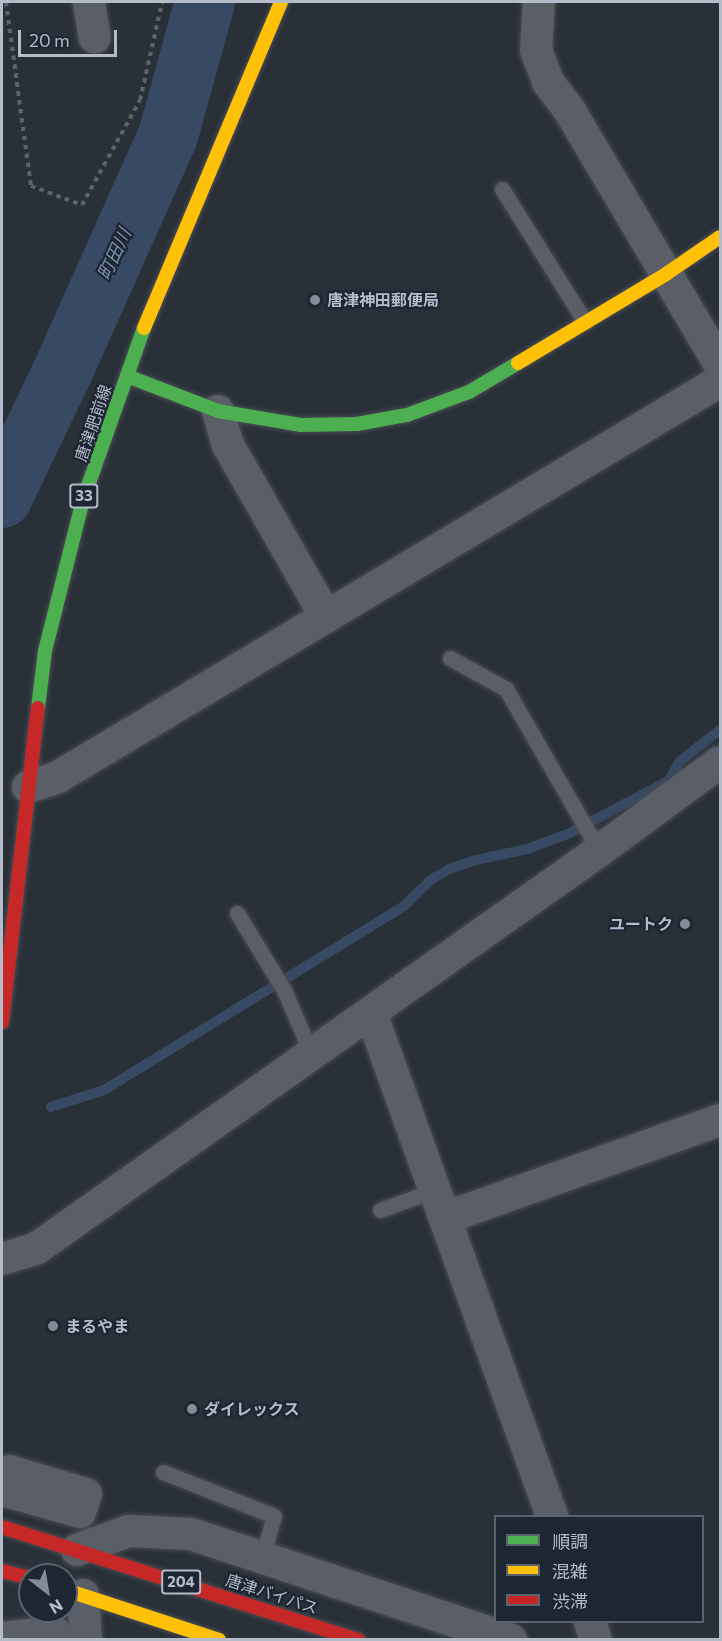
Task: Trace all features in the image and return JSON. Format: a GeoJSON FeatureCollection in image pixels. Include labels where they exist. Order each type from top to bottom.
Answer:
{"type":"FeatureCollection","features":[{"type":"Feature","properties":{"kind":"main road","name":"唐津肥前線"},"geometry":{"type":"LineString","coordinates":[[2,1022],[45,651],[83,500],[153,304],[281,2]]}},
{"type":"Feature","properties":{"kind":"main road"},"geometry":{"type":"LineString","coordinates":[[127,376],[218,411],[300,425],[357,424],[407,415],[470,392],[666,274],[720,237]]}},
{"type":"Feature","properties":{"kind":"main road","name":"唐津バイパス"},"geometry":{"type":"LineString","coordinates":[[2,1527],[359,1640]]}},
{"type":"Feature","properties":{"kind":"main road"},"geometry":{"type":"LineString","coordinates":[[2,1571],[18,1575]]}},
{"type":"Feature","properties":{"kind":"main road"},"geometry":{"type":"LineString","coordinates":[[78,1593],[219,1640]]}},
{"type":"Feature","properties":{"kind":"street"},"geometry":{"type":"LineString","coordinates":[[89,2],[95,38]]}},
{"type":"Feature","properties":{"kind":"street"},"geometry":{"type":"LineString","coordinates":[[539,2],[536,50],[548,82],[570,113],[720,365]]}},
{"type":"Feature","properties":{"kind":"street"},"geometry":{"type":"LineString","coordinates":[[28,787],[58,777],[720,381]]}},
{"type":"Feature","properties":{"kind":"street"},"geometry":{"type":"LineString","coordinates":[[218,411],[228,445],[326,617]]}},
{"type":"Feature","properties":{"kind":"street"},"geometry":{"type":"LineString","coordinates":[[2,1259],[37,1248],[371,1013],[595,845],[720,762]]}},
{"type":"Feature","properties":{"kind":"street"},"geometry":{"type":"LineString","coordinates":[[371,1013],[552,1515]]}},
{"type":"Feature","properties":{"kind":"street"},"geometry":{"type":"LineString","coordinates":[[440,1204],[720,1120]]}},
{"type":"Feature","properties":{"kind":"street"},"geometry":{"type":"LineString","coordinates":[[2,1521],[6,1483]]}},
{"type":"Feature","properties":{"kind":"street"},"geometry":{"type":"LineString","coordinates":[[77,1550],[129,1531],[191,1534],[510,1640]]}},
{"type":"Feature","properties":{"kind":"street"},"geometry":{"type":"LineString","coordinates":[[78,1605],[86,1640]]}},
{"type":"Feature","properties":{"kind":"street"},"geometry":{"type":"LineString","coordinates":[[590,1623],[596,1640]]}},
{"type":"Feature","properties":{"kind":"street"},"geometry":{"type":"LineString","coordinates":[[2,1638],[54,1632],[55,1640]]}},
{"type":"Feature","properties":{"kind":"lane"},"geometry":{"type":"LineString","coordinates":[[502,189],[585,322]]}},
{"type":"Feature","properties":{"kind":"lane"},"geometry":{"type":"LineString","coordinates":[[450,658],[506,689],[595,845]]}},
{"type":"Feature","properties":{"kind":"lane"},"geometry":{"type":"LineString","coordinates":[[237,913],[284,990],[312,1055]]}},
{"type":"Feature","properties":{"kind":"lane"},"geometry":{"type":"LineString","coordinates":[[380,1210],[440,1204]]}},
{"type":"Feature","properties":{"kind":"lane"},"geometry":{"type":"LineString","coordinates":[[163,1472],[274,1516],[262,1557]]}},
{"type":"Feature","properties":{"kind":"path"},"geometry":{"type":"LineString","coordinates":[[6,2],[31,186],[82,206],[140,100],[162,2]]}},
{"type":"Feature","properties":{"kind":"waterway","name":"町田川"},"geometry":{"type":"LineString","coordinates":[[2,498],[61,375],[168,136],[205,2]]}},
{"type":"Feature","properties":{"kind":"waterway"},"geometry":{"type":"LineString","coordinates":[[51,1107],[104,1090],[403,907],[432,879],[449,869],[472,861],[527,849],[570,833],[668,781],[680,761],[720,730]]}},
{"type":"Feature","properties":{"kind":"traffic: fast"},"geometry":{"type":"LineString","coordinates":[[38,708],[45,651],[83,500],[144,328]]}},
{"type":"Feature","properties":{"kind":"traffic: fast"},"geometry":{"type":"LineString","coordinates":[[127,376],[218,411],[301,425],[357,424],[407,415],[469,392],[518,363]]}},
{"type":"Feature","properties":{"kind":"traffic: slow"},"geometry":{"type":"LineString","coordinates":[[144,328],[281,2]]}},
{"type":"Feature","properties":{"kind":"traffic: slow"},"geometry":{"type":"LineString","coordinates":[[518,363],[666,274],[720,237]]}},
{"type":"Feature","properties":{"kind":"traffic: slow"},"geometry":{"type":"LineString","coordinates":[[78,1594],[219,1640]]}},
{"type":"Feature","properties":{"kind":"traffic: jam"},"geometry":{"type":"LineString","coordinates":[[2,1022],[38,708]]}},
{"type":"Feature","properties":{"kind":"traffic: jam"},"geometry":{"type":"LineString","coordinates":[[2,1527],[359,1640]]}},
{"type":"Feature","properties":{"kind":"traffic: jam"},"geometry":{"type":"LineString","coordinates":[[2,1571],[18,1575]]}},
{"type":"Feature","properties":{"kind":"place","name":"唐津神田郵便局"},"geometry":{"type":"Point","coordinates":[315,300]}},
{"type":"Feature","properties":{"kind":"place","name":"ユートク"},"geometry":{"type":"Point","coordinates":[685,924]}},
{"type":"Feature","properties":{"kind":"place","name":"まるやま"},"geometry":{"type":"Point","coordinates":[53,1326]}},
{"type":"Feature","properties":{"kind":"place","name":"ダイレックス"},"geometry":{"type":"Point","coordinates":[192,1409]}}]}
